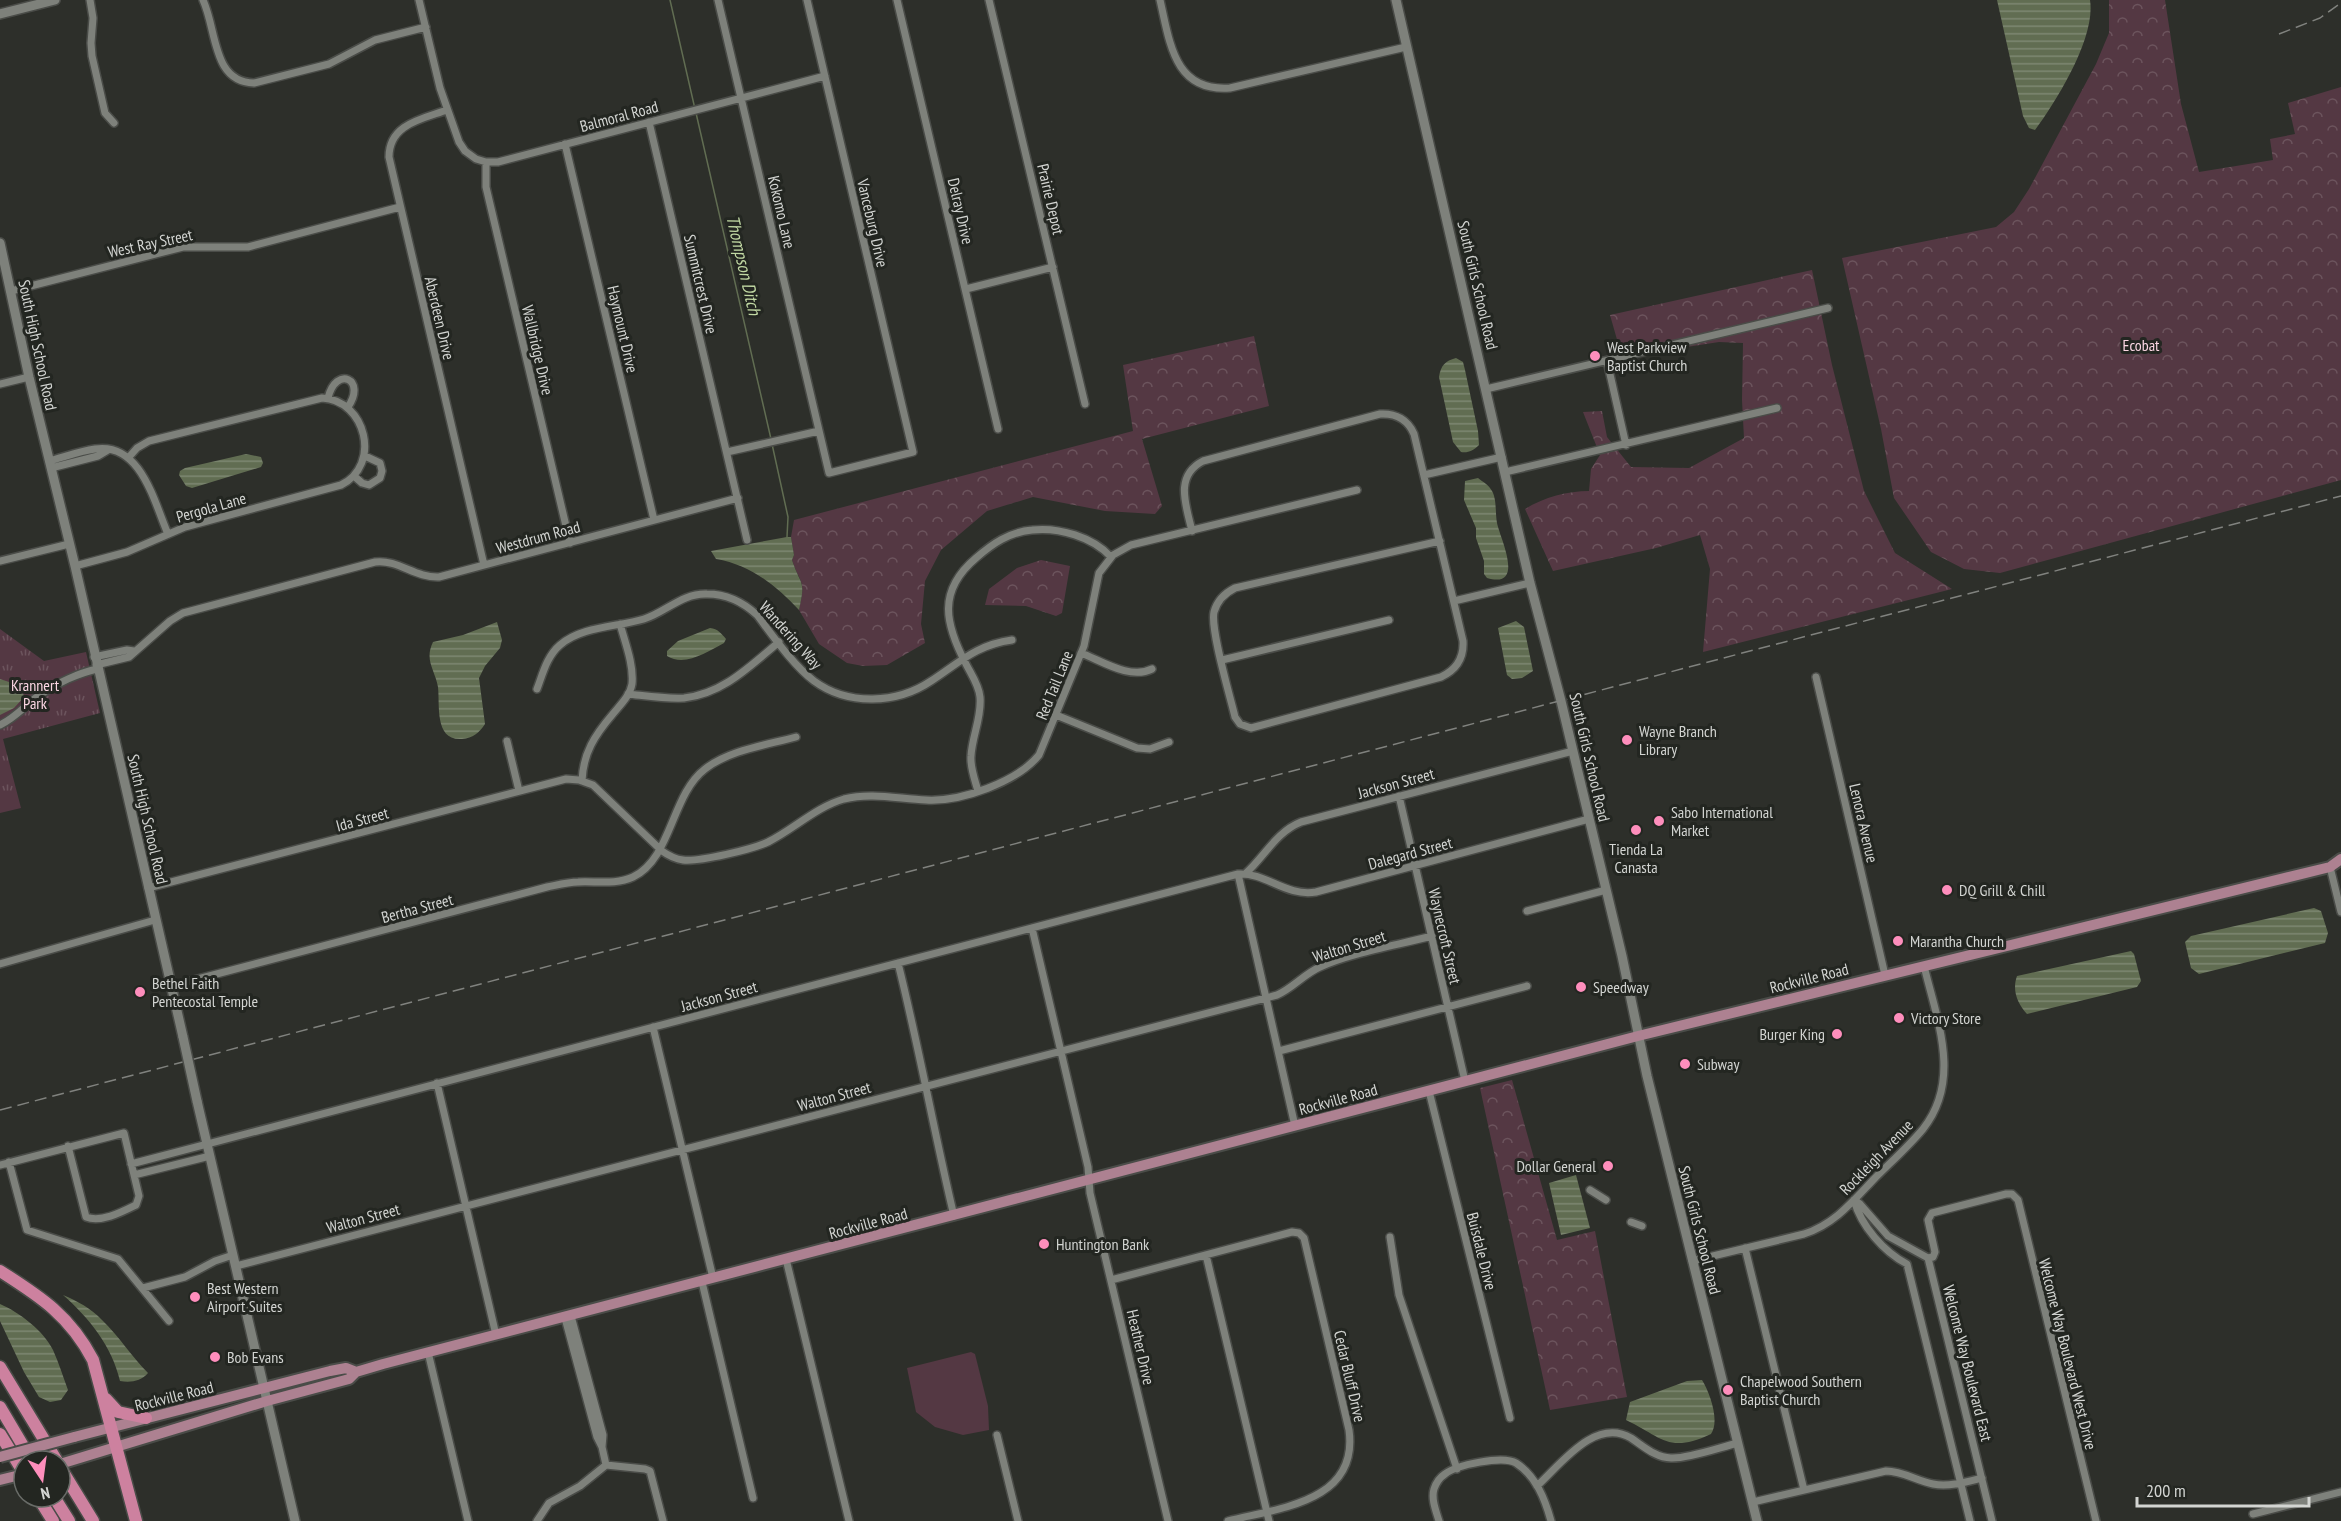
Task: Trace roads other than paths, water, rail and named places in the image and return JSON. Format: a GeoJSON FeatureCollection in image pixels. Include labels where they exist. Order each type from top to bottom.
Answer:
{"type":"FeatureCollection","features":[{"type":"Feature","properties":{"kind":"highway"},"geometry":{"type":"LineString","coordinates":[[0,1271],[48,1303],[77,1332],[93,1360],[136,1521]]}},
{"type":"Feature","properties":{"kind":"highway"},"geometry":{"type":"LineString","coordinates":[[0,1367],[50,1449]]}},
{"type":"Feature","properties":{"kind":"highway"},"geometry":{"type":"LineString","coordinates":[[102,1393],[118,1412],[146,1418]]}},
{"type":"Feature","properties":{"kind":"highway"},"geometry":{"type":"LineString","coordinates":[[0,1407],[25,1449]]}},
{"type":"Feature","properties":{"kind":"highway"},"geometry":{"type":"LineString","coordinates":[[0,1434],[12,1454]]}},
{"type":"Feature","properties":{"kind":"highway"},"geometry":{"type":"LineString","coordinates":[[72,1486],[93,1521]]}},
{"type":"Feature","properties":{"kind":"main road"},"geometry":{"type":"LineString","coordinates":[[0,14],[22,4],[55,0]]}},
{"type":"Feature","properties":{"kind":"main road","name":"South Girls School Road"},"geometry":{"type":"LineString","coordinates":[[1396,0],[1530,583],[1573,751],[1638,1036],[1757,1521]]}},
{"type":"Feature","properties":{"kind":"main road","name":"South High School Road"},"geometry":{"type":"LineString","coordinates":[[0,243],[29,377],[75,566],[155,920],[296,1521]]}},
{"type":"Feature","properties":{"kind":"main road","name":"Rockville Road"},"geometry":{"type":"LineString","coordinates":[[72,1462],[267,1401],[349,1379],[356,1372],[428,1352],[1638,1036],[2336,867],[2341,859]]}},
{"type":"Feature","properties":{"kind":"main road","name":"Rockville Road"},"geometry":{"type":"LineString","coordinates":[[0,1457],[346,1368],[356,1372]]}},
{"type":"Feature","properties":{"kind":"street"},"geometry":{"type":"LineString","coordinates":[[90,0],[93,13],[92,56],[105,113],[114,123]]}},
{"type":"Feature","properties":{"kind":"street"},"geometry":{"type":"LineString","coordinates":[[203,0],[214,32],[220,60],[226,71],[239,81],[254,83],[328,64],[372,41],[426,27]]}},
{"type":"Feature","properties":{"kind":"street"},"geometry":{"type":"LineString","coordinates":[[419,0],[447,110],[462,147],[474,158],[486,162]]}},
{"type":"Feature","properties":{"kind":"street","name":"Kokomo Lane"},"geometry":{"type":"LineString","coordinates":[[718,0],[819,431]]}},
{"type":"Feature","properties":{"kind":"street","name":"Vanceburg Drive"},"geometry":{"type":"LineString","coordinates":[[807,0],[913,452],[829,474],[819,431]]}},
{"type":"Feature","properties":{"kind":"street","name":"Delray Drive"},"geometry":{"type":"LineString","coordinates":[[897,0],[998,429]]}},
{"type":"Feature","properties":{"kind":"street","name":"Prairie Depot"},"geometry":{"type":"LineString","coordinates":[[989,0],[1085,404]]}},
{"type":"Feature","properties":{"kind":"street"},"geometry":{"type":"LineString","coordinates":[[1160,0],[1175,60],[1188,76],[1209,87],[1230,88],[1406,47]]}},
{"type":"Feature","properties":{"kind":"street","name":"Balmoral Road"},"geometry":{"type":"LineString","coordinates":[[486,162],[498,162],[825,76]]}},
{"type":"Feature","properties":{"kind":"street","name":"Aberdeen Drive"},"geometry":{"type":"LineString","coordinates":[[447,110],[404,127],[392,141],[389,160],[484,565]]}},
{"type":"Feature","properties":{"kind":"street","name":"Summitcrest Drive"},"geometry":{"type":"LineString","coordinates":[[649,122],[727,453]]}},
{"type":"Feature","properties":{"kind":"street","name":"Haymount Drive"},"geometry":{"type":"LineString","coordinates":[[565,144],[654,520]]}},
{"type":"Feature","properties":{"kind":"street","name":"Wallbridge Drive"},"geometry":{"type":"LineString","coordinates":[[486,162],[486,187],[570,543]]}},
{"type":"Feature","properties":{"kind":"street","name":"West Ray Street"},"geometry":{"type":"LineString","coordinates":[[11,291],[180,247],[248,247],[400,207]]}},
{"type":"Feature","properties":{"kind":"street"},"geometry":{"type":"LineString","coordinates":[[966,289],[1053,267]]}},
{"type":"Feature","properties":{"kind":"street"},"geometry":{"type":"LineString","coordinates":[[1486,389],[1828,308]]}},
{"type":"Feature","properties":{"kind":"street"},"geometry":{"type":"LineString","coordinates":[[1607,360],[1626,445]]}},
{"type":"Feature","properties":{"kind":"street"},"geometry":{"type":"LineString","coordinates":[[0,384],[29,377]]}},
{"type":"Feature","properties":{"kind":"street"},"geometry":{"type":"LineString","coordinates":[[328,398],[334,382],[346,380],[354,385],[355,393],[348,407]]}},
{"type":"Feature","properties":{"kind":"street"},"geometry":{"type":"LineString","coordinates":[[129,457],[137,448],[149,441],[313,399],[328,398],[348,407],[359,421],[365,456],[361,468],[354,476],[362,483],[369,485],[380,478],[382,471],[380,463],[365,456]]}},
{"type":"Feature","properties":{"kind":"street"},"geometry":{"type":"LineString","coordinates":[[1505,472],[1777,408]]}},
{"type":"Feature","properties":{"kind":"street"},"geometry":{"type":"LineString","coordinates":[[1192,531],[1184,495],[1187,476],[1195,466],[1206,460],[1377,414],[1390,414],[1406,422],[1412,430],[1440,541],[1463,645],[1458,663],[1450,673],[1441,677],[1254,727],[1242,726],[1235,717],[1213,619],[1220,600],[1235,588],[1440,541]]}},
{"type":"Feature","properties":{"kind":"street"},"geometry":{"type":"LineString","coordinates":[[747,540],[727,453],[819,431]]}},
{"type":"Feature","properties":{"kind":"street"},"geometry":{"type":"LineString","coordinates":[[50,464],[97,448],[122,453],[129,457],[140,471],[168,534]]}},
{"type":"Feature","properties":{"kind":"street"},"geometry":{"type":"LineString","coordinates":[[1424,475],[1502,457]]}},
{"type":"Feature","properties":{"kind":"street","name":"Pergola Lane"},"geometry":{"type":"LineString","coordinates":[[75,566],[127,552],[185,527],[336,487],[354,476]]}},
{"type":"Feature","properties":{"kind":"street"},"geometry":{"type":"LineString","coordinates":[[978,791],[971,757],[980,695],[949,626],[948,611],[950,595],[963,570],[990,547],[1017,533],[1045,530],[1093,542],[1111,557],[1131,545],[1357,490]]}},
{"type":"Feature","properties":{"kind":"street","name":"Westdrum Road"},"geometry":{"type":"LineString","coordinates":[[0,725],[12,720],[42,693],[82,674],[96,664],[127,650],[134,651],[183,613],[375,562],[392,563],[420,575],[433,577],[738,498]]}},
{"type":"Feature","properties":{"kind":"street"},"geometry":{"type":"LineString","coordinates":[[0,561],[69,544]]}},
{"type":"Feature","properties":{"kind":"street","name":"Red Tail Lane"},"geometry":{"type":"LineString","coordinates":[[659,849],[672,858],[687,861],[741,850],[766,843],[825,807],[844,800],[868,796],[932,800],[950,798],[998,783],[1034,762],[1041,751],[1082,652],[1097,579],[1111,557]]}},
{"type":"Feature","properties":{"kind":"street"},"geometry":{"type":"LineString","coordinates":[[1454,601],[1530,583]]}},
{"type":"Feature","properties":{"kind":"street","name":"Wandering Way"},"geometry":{"type":"LineString","coordinates":[[537,689],[549,659],[563,643],[580,634],[646,618],[690,596],[719,594],[747,606],[813,680],[834,692],[859,698],[891,698],[913,691],[984,647],[1012,640]]}},
{"type":"Feature","properties":{"kind":"street"},"geometry":{"type":"LineString","coordinates":[[1222,660],[1389,620]]}},
{"type":"Feature","properties":{"kind":"street"},"geometry":{"type":"LineString","coordinates":[[620,624],[632,672],[628,694],[593,739],[585,759],[582,781],[597,789],[659,849]]}},
{"type":"Feature","properties":{"kind":"street"},"geometry":{"type":"LineString","coordinates":[[628,694],[676,698],[705,694],[730,682],[779,642]]}},
{"type":"Feature","properties":{"kind":"street"},"geometry":{"type":"LineString","coordinates":[[1082,652],[1132,673],[1143,673],[1152,669]]}},
{"type":"Feature","properties":{"kind":"street","name":"Lenora Avenue"},"geometry":{"type":"LineString","coordinates":[[1816,677],[1886,975]]}},
{"type":"Feature","properties":{"kind":"street"},"geometry":{"type":"LineString","coordinates":[[1056,715],[1137,748],[1150,749],[1169,742]]}},
{"type":"Feature","properties":{"kind":"street","name":"Bertha Street"},"geometry":{"type":"LineString","coordinates":[[171,986],[547,887],[627,879],[645,869],[659,849],[686,791],[705,769],[725,758],[796,737]]}},
{"type":"Feature","properties":{"kind":"street"},"geometry":{"type":"LineString","coordinates":[[507,741],[519,791]]}},
{"type":"Feature","properties":{"kind":"street","name":"Jackson Street"},"geometry":{"type":"LineString","coordinates":[[131,1164],[1242,874],[1257,864],[1276,839],[1294,825],[1573,751]]}},
{"type":"Feature","properties":{"kind":"street","name":"Ida Street"},"geometry":{"type":"LineString","coordinates":[[148,888],[519,791],[564,780],[582,781]]}},
{"type":"Feature","properties":{"kind":"street","name":"Waynecroft Street"},"geometry":{"type":"LineString","coordinates":[[1399,796],[1465,1081]]}},
{"type":"Feature","properties":{"kind":"street","name":"Dalegard Street"},"geometry":{"type":"LineString","coordinates":[[1242,874],[1285,890],[1318,892],[1589,819]]}},
{"type":"Feature","properties":{"kind":"street"},"geometry":{"type":"LineString","coordinates":[[2336,867],[2341,912]]}},
{"type":"Feature","properties":{"kind":"street"},"geometry":{"type":"LineString","coordinates":[[1242,874],[1266,997],[1295,1126]]}},
{"type":"Feature","properties":{"kind":"street"},"geometry":{"type":"LineString","coordinates":[[1527,911],[1606,890]]}},
{"type":"Feature","properties":{"kind":"street"},"geometry":{"type":"LineString","coordinates":[[0,964],[155,920]]}},
{"type":"Feature","properties":{"kind":"street","name":"Heather Drive"},"geometry":{"type":"LineString","coordinates":[[1032,928],[1090,1180],[1090,1193],[1168,1521]]}},
{"type":"Feature","properties":{"kind":"street","name":"Walton Street"},"geometry":{"type":"LineString","coordinates":[[236,1266],[1266,997],[1287,990],[1308,974],[1327,964],[1431,936]]}},
{"type":"Feature","properties":{"kind":"street"},"geometry":{"type":"LineString","coordinates":[[898,963],[920,1051],[954,1216]]}},
{"type":"Feature","properties":{"kind":"street","name":"Rockleigh Avenue"},"geometry":{"type":"LineString","coordinates":[[1692,1261],[1821,1228],[1833,1221],[1922,1130],[1933,1112],[1945,1074],[1944,1050],[1924,966]]}},
{"type":"Feature","properties":{"kind":"street"},"geometry":{"type":"LineString","coordinates":[[1279,1051],[1527,986]]}},
{"type":"Feature","properties":{"kind":"street"},"geometry":{"type":"LineString","coordinates":[[653,1027],[681,1149],[753,1498]]}},
{"type":"Feature","properties":{"kind":"street"},"geometry":{"type":"LineString","coordinates":[[437,1083],[496,1335]]}},
{"type":"Feature","properties":{"kind":"street","name":"Buisdale Drive"},"geometry":{"type":"LineString","coordinates":[[1429,1091],[1510,1418]]}},
{"type":"Feature","properties":{"kind":"street"},"geometry":{"type":"LineString","coordinates":[[0,1165],[68,1146],[124,1133],[139,1197],[136,1204],[116,1214],[88,1219],[85,1215],[68,1146]]}},
{"type":"Feature","properties":{"kind":"street"},"geometry":{"type":"LineString","coordinates":[[134,1175],[210,1156]]}},
{"type":"Feature","properties":{"kind":"street"},"geometry":{"type":"LineString","coordinates":[[9,1162],[26,1228],[30,1232],[115,1257],[169,1322]]}},
{"type":"Feature","properties":{"kind":"street"},"geometry":{"type":"LineString","coordinates":[[1590,1190],[1606,1200]]}},
{"type":"Feature","properties":{"kind":"street","name":"Welcome Way Boulevard East"},"geometry":{"type":"LineString","coordinates":[[1992,1521],[1928,1258],[1933,1257],[1935,1252],[1929,1221],[1930,1215],[1934,1212],[2012,1194]]}},
{"type":"Feature","properties":{"kind":"street","name":"Welcome Way Boulevard West Drive"},"geometry":{"type":"LineString","coordinates":[[2012,1194],[2018,1200],[2096,1521]]}},
{"type":"Feature","properties":{"kind":"street"},"geometry":{"type":"LineString","coordinates":[[1854,1200],[1888,1236],[1928,1258]]}},
{"type":"Feature","properties":{"kind":"street"},"geometry":{"type":"LineString","coordinates":[[1854,1200],[1856,1208],[1877,1241],[1907,1264],[1970,1521]]}},
{"type":"Feature","properties":{"kind":"street"},"geometry":{"type":"LineString","coordinates":[[1631,1222],[1642,1226]]}},
{"type":"Feature","properties":{"kind":"street","name":"Cedar Bluff Drive"},"geometry":{"type":"LineString","coordinates":[[1206,1255],[1292,1232],[1299,1233],[1304,1239],[1348,1425],[1350,1448],[1341,1473],[1329,1487],[1309,1499],[1228,1521]]}},
{"type":"Feature","properties":{"kind":"street"},"geometry":{"type":"LineString","coordinates":[[1390,1237],[1398,1295],[1457,1469]]}},
{"type":"Feature","properties":{"kind":"street"},"geometry":{"type":"LineString","coordinates":[[1745,1248],[1804,1490]]}},
{"type":"Feature","properties":{"kind":"street"},"geometry":{"type":"LineString","coordinates":[[143,1288],[185,1277],[215,1261],[233,1255]]}},
{"type":"Feature","properties":{"kind":"street"},"geometry":{"type":"LineString","coordinates":[[1111,1281],[1206,1255],[1269,1521]]}},
{"type":"Feature","properties":{"kind":"street"},"geometry":{"type":"LineString","coordinates":[[786,1259],[849,1521]]}},
{"type":"Feature","properties":{"kind":"street"},"geometry":{"type":"LineString","coordinates":[[568,1317],[599,1417],[606,1465]]}},
{"type":"Feature","properties":{"kind":"street"},"geometry":{"type":"LineString","coordinates":[[428,1352],[468,1521]]}},
{"type":"Feature","properties":{"kind":"street"},"geometry":{"type":"LineString","coordinates":[[1537,1486],[1587,1440],[1604,1432],[1625,1435],[1656,1454],[1669,1458],[1680,1458],[1738,1443]]}},
{"type":"Feature","properties":{"kind":"street"},"geometry":{"type":"LineString","coordinates":[[997,1435],[1018,1521]]}},
{"type":"Feature","properties":{"kind":"street"},"geometry":{"type":"LineString","coordinates":[[1439,1521],[1433,1499],[1435,1486],[1445,1474],[1497,1459],[1507,1459],[1519,1466],[1537,1486],[1544,1497],[1551,1521]]}},
{"type":"Feature","properties":{"kind":"street"},"geometry":{"type":"LineString","coordinates":[[537,1521],[540,1513],[549,1503],[580,1486],[606,1465],[650,1471],[663,1521]]}},
{"type":"Feature","properties":{"kind":"street"},"geometry":{"type":"LineString","coordinates":[[1753,1502],[1886,1471],[1932,1484],[1960,1483],[1982,1478]]}},
{"type":"Feature","properties":{"kind":"street"},"geometry":{"type":"LineString","coordinates":[[2253,1514],[2341,1492]]}},
{"type":"Feature","properties":{"kind":"waterway","name":"Thompson Ditch"},"geometry":{"type":"LineString","coordinates":[[670,0],[695,109]]}},
{"type":"Feature","properties":{"kind":"waterway","name":"Thompson Ditch"},"geometry":{"type":"LineString","coordinates":[[696,113],[771,439]]}},
{"type":"Feature","properties":{"kind":"waterway","name":"Thompson Ditch"},"geometry":{"type":"LineString","coordinates":[[772,444],[788,517],[787,537]]}},
{"type":"Feature","properties":{"kind":"railway"},"geometry":{"type":"LineString","coordinates":[[2279,34],[2320,18],[2341,3]]}},
{"type":"Feature","properties":{"kind":"railway"},"geometry":{"type":"LineString","coordinates":[[0,1110],[2341,496]]}},
{"type":"Feature","properties":{"kind":"place","name":"West Parkview Baptist Church"},"geometry":{"type":"Point","coordinates":[1595,356]}},
{"type":"Feature","properties":{"kind":"place","name":"Wayne Branch Library"},"geometry":{"type":"Point","coordinates":[1627,740]}},
{"type":"Feature","properties":{"kind":"place","name":"Sabo International Market"},"geometry":{"type":"Point","coordinates":[1659,821]}},
{"type":"Feature","properties":{"kind":"place","name":"Tienda La Canasta"},"geometry":{"type":"Point","coordinates":[1636,830]}},
{"type":"Feature","properties":{"kind":"place","name":"DQ Grill & Chill"},"geometry":{"type":"Point","coordinates":[1947,890]}},
{"type":"Feature","properties":{"kind":"place","name":"Marantha Church"},"geometry":{"type":"Point","coordinates":[1898,941]}},
{"type":"Feature","properties":{"kind":"place","name":"Speedway"},"geometry":{"type":"Point","coordinates":[1581,987]}},
{"type":"Feature","properties":{"kind":"place","name":"Bethel Faith Pentecostal Temple"},"geometry":{"type":"Point","coordinates":[140,992]}},
{"type":"Feature","properties":{"kind":"place","name":"Victory Store"},"geometry":{"type":"Point","coordinates":[1899,1018]}},
{"type":"Feature","properties":{"kind":"place","name":"Burger King"},"geometry":{"type":"Point","coordinates":[1837,1034]}},
{"type":"Feature","properties":{"kind":"place","name":"Subway"},"geometry":{"type":"Point","coordinates":[1685,1064]}},
{"type":"Feature","properties":{"kind":"place","name":"Dollar General"},"geometry":{"type":"Point","coordinates":[1608,1166]}},
{"type":"Feature","properties":{"kind":"place","name":"Huntington Bank"},"geometry":{"type":"Point","coordinates":[1044,1244]}},
{"type":"Feature","properties":{"kind":"place","name":"Best Western Airport Suites"},"geometry":{"type":"Point","coordinates":[195,1297]}},
{"type":"Feature","properties":{"kind":"place","name":"Bob Evans"},"geometry":{"type":"Point","coordinates":[215,1357]}},
{"type":"Feature","properties":{"kind":"place","name":"Chapelwood Southern Baptist Church"},"geometry":{"type":"Point","coordinates":[1728,1390]}},
{"type":"Feature","properties":{"kind":"park label","name":"Ecobat"},"geometry":{"type":"Point","coordinates":[2141,345]}},
{"type":"Feature","properties":{"kind":"park label","name":"Krannert Park"},"geometry":{"type":"Point","coordinates":[35,694]}}]}
